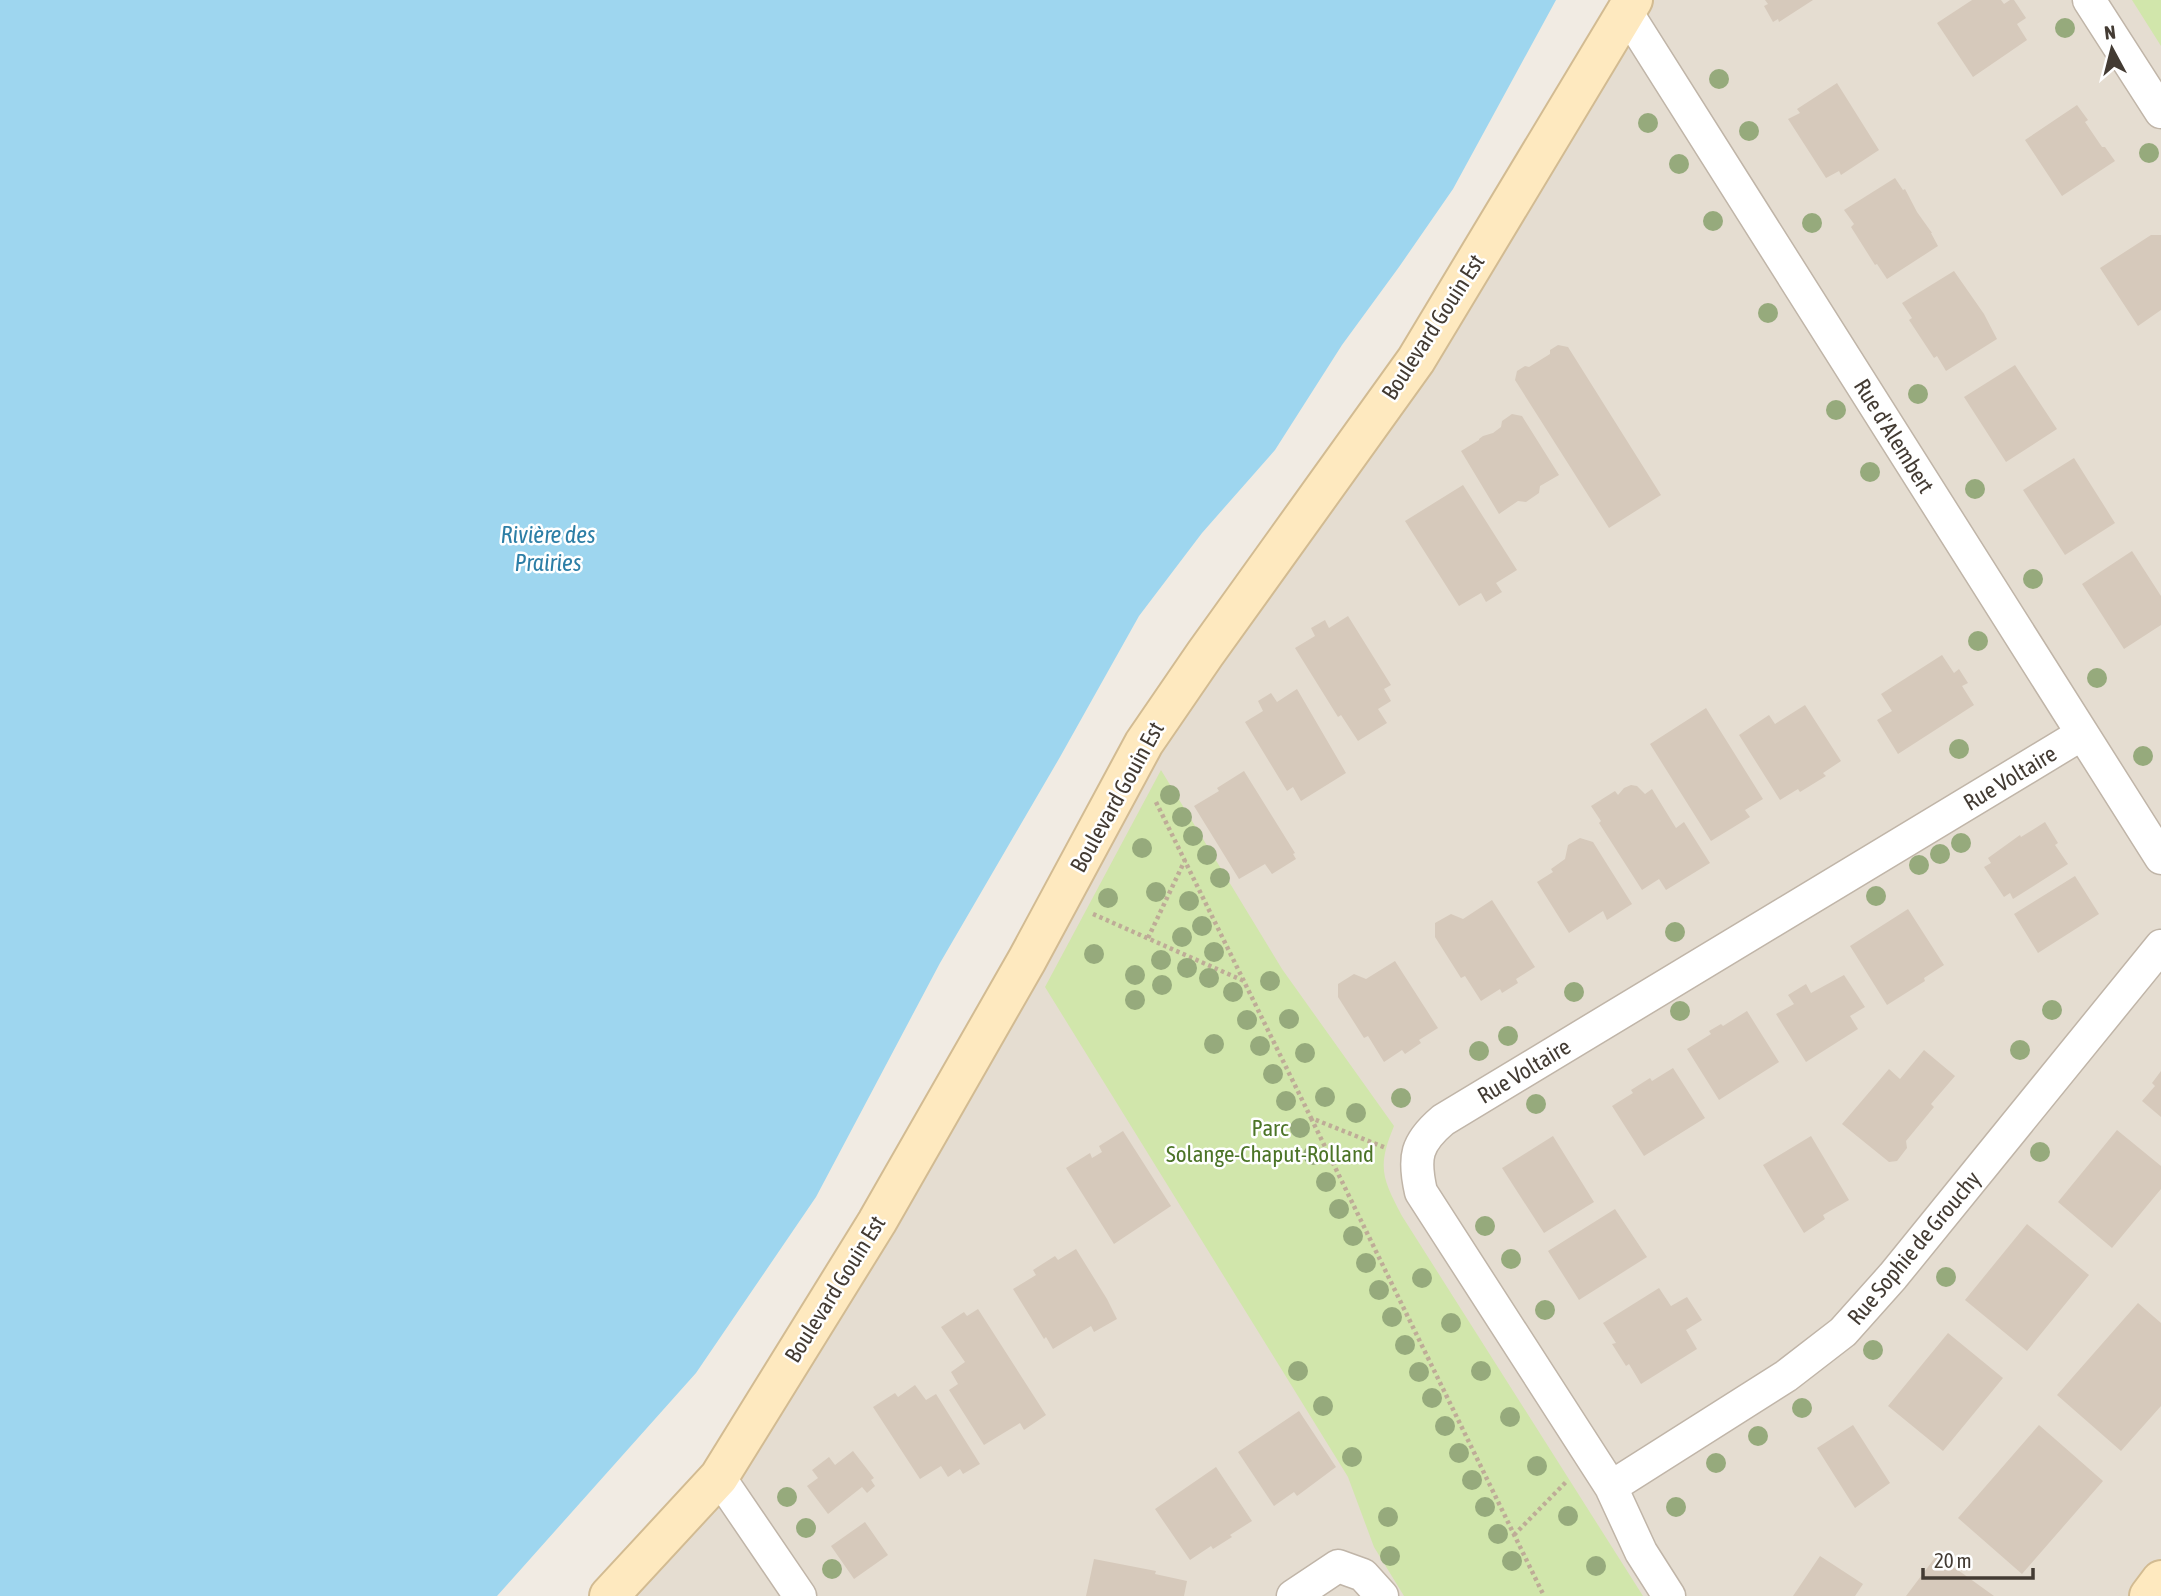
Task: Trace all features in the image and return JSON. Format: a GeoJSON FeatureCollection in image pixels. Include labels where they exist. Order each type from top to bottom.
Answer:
{"type":"FeatureCollection","features":[{"type":"Feature","properties":{"kind":"street"},"geometry":{"type":"LineString","coordinates":[[2090,0],[2161,112]]}},
{"type":"Feature","properties":{"kind":"street","name":"Rue d'Alembert"},"geometry":{"type":"LineString","coordinates":[[1630,7],[2161,858]]}},
{"type":"Feature","properties":{"kind":"street","name":"Boulevard Gouin Est"},"geometry":{"type":"LineString","coordinates":[[609,1596],[719,1477],[877,1222],[1060,899],[1144,743],[1416,360],[1630,7]]}},
{"type":"Feature","properties":{"kind":"street","name":"Rue Voltaire"},"geometry":{"type":"LineString","coordinates":[[1418,1152],[1427,1134],[1443,1120],[2082,734]]}},
{"type":"Feature","properties":{"kind":"street","name":"Rue Sophie de Grouchy"},"geometry":{"type":"LineString","coordinates":[[1611,1487],[1786,1376],[1843,1332],[1893,1276],[2161,946]]}},
{"type":"Feature","properties":{"kind":"street"},"geometry":{"type":"LineString","coordinates":[[1418,1152],[1416,1171],[1421,1192],[1611,1487],[1640,1552],[1669,1596]]}},
{"type":"Feature","properties":{"kind":"street"},"geometry":{"type":"LineString","coordinates":[[719,1477],[800,1596]]}},
{"type":"Feature","properties":{"kind":"street"},"geometry":{"type":"LineString","coordinates":[[1293,1596],[1338,1566],[1363,1575],[1382,1596]]}},
{"type":"Feature","properties":{"kind":"street"},"geometry":{"type":"LineString","coordinates":[[2149,1596],[2161,1580]]}},
{"type":"Feature","properties":{"kind":"path"},"geometry":{"type":"LineString","coordinates":[[1135,761],[1544,1596]]}},
{"type":"Feature","properties":{"kind":"path"},"geometry":{"type":"LineString","coordinates":[[1148,939],[1185,860]]}},
{"type":"Feature","properties":{"kind":"path"},"geometry":{"type":"LineString","coordinates":[[1060,899],[1244,981]]}},
{"type":"Feature","properties":{"kind":"path"},"geometry":{"type":"LineString","coordinates":[[1311,1118],[1386,1147],[1418,1152]]}},
{"type":"Feature","properties":{"kind":"path"},"geometry":{"type":"LineString","coordinates":[[1514,1535],[1591,1456]]}},
{"type":"Feature","properties":{"kind":"shaded area"},"geometry":{"type":"Polygon","coordinates":[[[1634,0],[2161,0],[2160,1596],[609,1596],[719,1477],[1027,960],[1634,0]]]}},
{"type":"Feature","properties":{"kind":"green space"},"geometry":{"type":"Polygon","coordinates":[[[2132,0],[2161,0],[2161,46],[2132,0]]]}},
{"type":"Feature","properties":{"kind":"green space","name":"Parc Solange-Chaput-Rolland"},"geometry":{"type":"Polygon","coordinates":[[[1161,770],[1282,969],[1394,1126],[1385,1152],[1384,1172],[1402,1216],[1643,1596],[1404,1596],[1374,1547],[1348,1477],[1045,987],[1161,770]]]}},
{"type":"Feature","properties":{"kind":"water","name":"Rivière des Prairies"},"geometry":{"type":"Polygon","coordinates":[[[0,0],[1556,0],[1453,189],[1342,345],[1275,450],[1202,533],[1139,616],[940,963],[816,1197],[696,1373],[497,1596],[0,1596],[0,0]]]}},
{"type":"Feature","properties":{"kind":"building"},"geometry":{"type":"Polygon","coordinates":[[[1765,0],[1813,0],[1779,22],[1778,19],[1773,22],[1764,6],[1768,4],[1765,0]]]}},
{"type":"Feature","properties":{"kind":"building"},"geometry":{"type":"Polygon","coordinates":[[[1972,0],[2001,0],[2004,4],[2014,0],[2026,18],[2017,24],[2027,40],[1973,77],[1937,23],[1972,0]]]}},
{"type":"Feature","properties":{"kind":"building"},"geometry":{"type":"Polygon","coordinates":[[[1837,83],[1879,150],[1841,175],[1839,171],[1826,178],[1788,119],[1800,113],[1797,109],[1837,83]]]}},
{"type":"Feature","properties":{"kind":"building"},"geometry":{"type":"Polygon","coordinates":[[[2077,105],[2088,120],[2085,122],[2115,161],[2062,196],[2025,140],[2077,105]]]}},
{"type":"Feature","properties":{"kind":"building"},"geometry":{"type":"Polygon","coordinates":[[[1895,178],[1903,190],[1905,189],[1938,246],[1887,279],[1851,227],[1854,224],[1844,210],[1895,178]]]}},
{"type":"Feature","properties":{"kind":"building"},"geometry":{"type":"Polygon","coordinates":[[[2151,235],[2161,235],[2161,310],[2138,326],[2100,268],[2151,235]]]}},
{"type":"Feature","properties":{"kind":"building"},"geometry":{"type":"Polygon","coordinates":[[[1954,271],[1984,314],[1997,339],[1946,371],[1909,320],[1912,318],[1902,303],[1954,271]]]}},
{"type":"Feature","properties":{"kind":"building"},"geometry":{"type":"Polygon","coordinates":[[[1558,345],[1568,347],[1661,495],[1609,528],[1515,380],[1517,371],[1550,354],[1550,350],[1558,345]]]}},
{"type":"Feature","properties":{"kind":"building"},"geometry":{"type":"Polygon","coordinates":[[[2015,365],[2057,429],[2006,462],[1964,397],[2015,365]]]}},
{"type":"Feature","properties":{"kind":"building"},"geometry":{"type":"Polygon","coordinates":[[[1512,414],[1522,416],[1559,475],[1540,486],[1539,493],[1526,502],[1518,501],[1499,514],[1461,451],[1483,436],[1493,433],[1501,427],[1502,421],[1512,414]]]}},
{"type":"Feature","properties":{"kind":"building"},"geometry":{"type":"Polygon","coordinates":[[[2074,458],[2115,523],[2065,555],[2023,490],[2074,458]]]}},
{"type":"Feature","properties":{"kind":"building"},"geometry":{"type":"Polygon","coordinates":[[[1463,485],[1517,570],[1496,583],[1502,592],[1486,602],[1481,593],[1459,606],[1405,521],[1463,485]]]}},
{"type":"Feature","properties":{"kind":"building"},"geometry":{"type":"Polygon","coordinates":[[[2132,551],[2161,596],[2161,625],[2124,649],[2082,584],[2132,551]]]}},
{"type":"Feature","properties":{"kind":"building"},"geometry":{"type":"Polygon","coordinates":[[[1348,616],[1391,685],[1384,689],[1391,701],[1378,709],[1387,723],[1358,741],[1341,715],[1338,717],[1295,648],[1315,636],[1311,628],[1325,620],[1329,628],[1348,616]]]}},
{"type":"Feature","properties":{"kind":"building"},"geometry":{"type":"Polygon","coordinates":[[[1942,655],[1954,673],[1959,669],[1968,683],[1962,686],[1974,705],[1898,754],[1877,720],[1892,711],[1881,694],[1942,655]]]}},
{"type":"Feature","properties":{"kind":"building"},"geometry":{"type":"Polygon","coordinates":[[[1297,689],[1346,773],[1301,801],[1293,787],[1287,791],[1245,722],[1263,711],[1258,701],[1271,693],[1277,702],[1297,689]]]}},
{"type":"Feature","properties":{"kind":"building"},"geometry":{"type":"Polygon","coordinates":[[[1805,705],[1841,761],[1823,773],[1826,776],[1800,792],[1798,789],[1780,800],[1739,735],[1769,715],[1775,724],[1805,705]]]}},
{"type":"Feature","properties":{"kind":"building"},"geometry":{"type":"Polygon","coordinates":[[[1706,708],[1763,799],[1745,810],[1750,817],[1711,841],[1650,744],[1706,708]]]}},
{"type":"Feature","properties":{"kind":"building"},"geometry":{"type":"Polygon","coordinates":[[[1244,771],[1295,853],[1293,854],[1296,859],[1272,874],[1265,864],[1239,879],[1194,806],[1244,771]]]}},
{"type":"Feature","properties":{"kind":"building"},"geometry":{"type":"Polygon","coordinates":[[[1631,785],[1637,786],[1645,794],[1652,789],[1676,828],[1684,822],[1710,863],[1666,890],[1659,879],[1642,890],[1591,806],[1615,791],[1618,795],[1631,785]]]}},
{"type":"Feature","properties":{"kind":"building"},"geometry":{"type":"Polygon","coordinates":[[[2045,822],[2058,843],[2055,845],[2068,864],[2013,899],[2010,893],[2004,897],[1984,867],[1991,863],[1988,858],[2020,835],[2021,837],[2045,822]]]}},
{"type":"Feature","properties":{"kind":"building"},"geometry":{"type":"Polygon","coordinates":[[[1580,838],[1593,842],[1632,904],[1607,920],[1603,911],[1569,933],[1537,882],[1553,872],[1551,869],[1565,859],[1568,845],[1580,838]]]}},
{"type":"Feature","properties":{"kind":"building"},"geometry":{"type":"Polygon","coordinates":[[[2075,876],[2099,914],[2038,953],[2014,914],[2075,876]]]}},
{"type":"Feature","properties":{"kind":"building"},"geometry":{"type":"Polygon","coordinates":[[[1492,900],[1535,967],[1516,979],[1518,983],[1502,993],[1500,989],[1481,1001],[1465,976],[1461,978],[1435,937],[1435,923],[1451,914],[1463,919],[1492,900]]]}},
{"type":"Feature","properties":{"kind":"building"},"geometry":{"type":"Polygon","coordinates":[[[1908,909],[1944,965],[1924,978],[1925,981],[1887,1005],[1850,946],[1908,909]]]}},
{"type":"Feature","properties":{"kind":"building"},"geometry":{"type":"Polygon","coordinates":[[[1395,961],[1438,1028],[1419,1040],[1421,1043],[1405,1054],[1402,1050],[1384,1062],[1368,1036],[1364,1038],[1338,997],[1338,984],[1354,974],[1366,979],[1395,961]]]}},
{"type":"Feature","properties":{"kind":"building"},"geometry":{"type":"Polygon","coordinates":[[[1844,975],[1865,1007],[1850,1016],[1858,1029],[1806,1062],[1776,1014],[1794,1004],[1788,995],[1806,984],[1811,993],[1844,975]]]}},
{"type":"Feature","properties":{"kind":"building"},"geometry":{"type":"Polygon","coordinates":[[[1747,1011],[1779,1062],[1719,1100],[1687,1049],[1711,1034],[1709,1031],[1747,1011]]]}},
{"type":"Feature","properties":{"kind":"building"},"geometry":{"type":"Polygon","coordinates":[[[1924,1050],[1955,1076],[1931,1104],[1934,1107],[1906,1141],[1907,1148],[1897,1161],[1889,1162],[1842,1124],[1889,1069],[1900,1079],[1924,1050]]]}},
{"type":"Feature","properties":{"kind":"building"},"geometry":{"type":"Polygon","coordinates":[[[1673,1068],[1705,1118],[1644,1156],[1612,1106],[1650,1078],[1652,1081],[1673,1068]]]}},
{"type":"Feature","properties":{"kind":"building"},"geometry":{"type":"Polygon","coordinates":[[[2161,1071],[2161,1117],[2142,1101],[2155,1086],[2152,1083],[2161,1071]]]}},
{"type":"Feature","properties":{"kind":"building"},"geometry":{"type":"Polygon","coordinates":[[[2117,1130],[2161,1166],[2161,1189],[2112,1248],[2058,1202],[2117,1130]]]}},
{"type":"Feature","properties":{"kind":"building"},"geometry":{"type":"Polygon","coordinates":[[[1123,1131],[1171,1206],[1114,1244],[1066,1168],[1090,1153],[1092,1158],[1102,1152],[1099,1146],[1123,1131]]]}},
{"type":"Feature","properties":{"kind":"building"},"geometry":{"type":"Polygon","coordinates":[[[1553,1136],[1594,1202],[1544,1233],[1502,1168],[1553,1136]]]}},
{"type":"Feature","properties":{"kind":"building"},"geometry":{"type":"Polygon","coordinates":[[[1811,1136],[1849,1200],[1823,1215],[1825,1219],[1804,1233],[1763,1165],[1811,1136]]]}},
{"type":"Feature","properties":{"kind":"building"},"geometry":{"type":"Polygon","coordinates":[[[1615,1209],[1647,1257],[1579,1300],[1548,1251],[1615,1209]]]}},
{"type":"Feature","properties":{"kind":"building"},"geometry":{"type":"Polygon","coordinates":[[[2027,1224],[2089,1275],[2027,1351],[1965,1300],[2027,1224]]]}},
{"type":"Feature","properties":{"kind":"building"},"geometry":{"type":"Polygon","coordinates":[[[1076,1249],[1117,1319],[1094,1332],[1091,1326],[1053,1349],[1013,1289],[1036,1275],[1033,1270],[1055,1256],[1058,1260],[1076,1249]]]}},
{"type":"Feature","properties":{"kind":"building"},"geometry":{"type":"Polygon","coordinates":[[[1659,1288],[1671,1306],[1687,1297],[1702,1320],[1686,1330],[1697,1349],[1641,1384],[1612,1344],[1616,1343],[1603,1323],[1659,1288]]]}},
{"type":"Feature","properties":{"kind":"building"},"geometry":{"type":"Polygon","coordinates":[[[2138,1303],[2161,1323],[2161,1406],[2121,1451],[2057,1395],[2138,1303]]]}},
{"type":"Feature","properties":{"kind":"building"},"geometry":{"type":"Polygon","coordinates":[[[978,1309],[1046,1415],[1024,1430],[1020,1423],[984,1445],[949,1390],[958,1384],[951,1372],[965,1362],[941,1327],[964,1312],[967,1316],[978,1309]]]}},
{"type":"Feature","properties":{"kind":"building"},"geometry":{"type":"Polygon","coordinates":[[[1948,1333],[2003,1378],[1943,1451],[1888,1406],[1948,1333]]]}},
{"type":"Feature","properties":{"kind":"building"},"geometry":{"type":"Polygon","coordinates":[[[915,1385],[926,1400],[936,1394],[980,1464],[963,1474],[960,1469],[948,1477],[941,1466],[920,1479],[873,1407],[895,1393],[898,1397],[915,1385]]]}},
{"type":"Feature","properties":{"kind":"building"},"geometry":{"type":"Polygon","coordinates":[[[1299,1411],[1336,1467],[1297,1496],[1294,1492],[1274,1506],[1238,1452],[1299,1411]]]}},
{"type":"Feature","properties":{"kind":"building"},"geometry":{"type":"Polygon","coordinates":[[[1853,1425],[1890,1483],[1855,1508],[1817,1448],[1853,1425]]]}},
{"type":"Feature","properties":{"kind":"building"},"geometry":{"type":"Polygon","coordinates":[[[2039,1425],[2103,1481],[2022,1574],[1958,1518],[2039,1425]]]}},
{"type":"Feature","properties":{"kind":"building"},"geometry":{"type":"Polygon","coordinates":[[[853,1451],[874,1478],[871,1480],[875,1486],[867,1493],[862,1487],[828,1514],[807,1486],[818,1478],[812,1470],[829,1457],[835,1465],[853,1451]]]}},
{"type":"Feature","properties":{"kind":"building"},"geometry":{"type":"Polygon","coordinates":[[[1216,1467],[1252,1521],[1213,1549],[1211,1546],[1190,1560],[1155,1509],[1216,1467]]]}},
{"type":"Feature","properties":{"kind":"building"},"geometry":{"type":"Polygon","coordinates":[[[865,1522],[888,1555],[854,1579],[831,1546],[865,1522]]]}},
{"type":"Feature","properties":{"kind":"building"},"geometry":{"type":"Polygon","coordinates":[[[1937,1555],[1994,1596],[1906,1596],[1937,1555]]]}},
{"type":"Feature","properties":{"kind":"building"},"geometry":{"type":"Polygon","coordinates":[[[1820,1556],[1863,1584],[1855,1596],[1793,1596],[1820,1556]]]}},
{"type":"Feature","properties":{"kind":"building"},"geometry":{"type":"Polygon","coordinates":[[[1094,1559],[1156,1571],[1155,1574],[1187,1581],[1184,1596],[1086,1596],[1094,1559]]]}}]}
